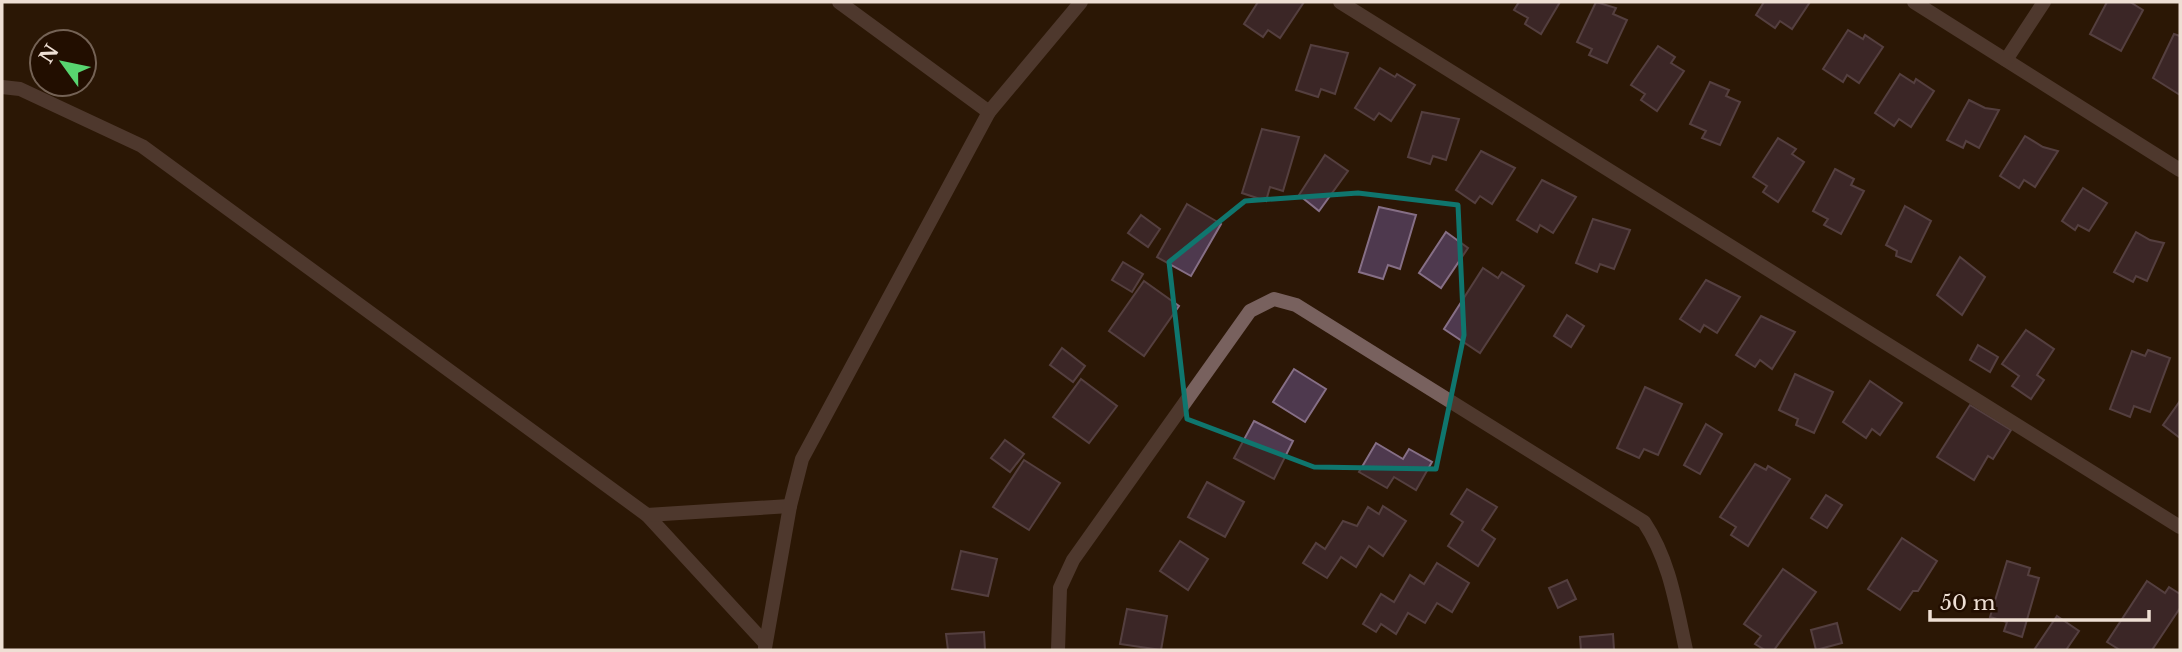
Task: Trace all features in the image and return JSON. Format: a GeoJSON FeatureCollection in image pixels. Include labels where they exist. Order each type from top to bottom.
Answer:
{"type":"FeatureCollection","features":[{"type":"Feature","properties":{"kind":"street"},"geometry":{"type":"LineString","coordinates":[[839,2],[989,112]]}},
{"type":"Feature","properties":{"kind":"street"},"geometry":{"type":"LineString","coordinates":[[765,647],[790,506],[802,459],[989,112],[1080,2]]}},
{"type":"Feature","properties":{"kind":"street"},"geometry":{"type":"LineString","coordinates":[[1340,2],[2180,527]]}},
{"type":"Feature","properties":{"kind":"street"},"geometry":{"type":"LineString","coordinates":[[1914,2],[2180,170]]}},
{"type":"Feature","properties":{"kind":"street"},"geometry":{"type":"LineString","coordinates":[[2006,60],[2044,2]]}},
{"type":"Feature","properties":{"kind":"street"},"geometry":{"type":"LineString","coordinates":[[2,87],[20,89],[142,146],[647,515],[765,647]]}},
{"type":"Feature","properties":{"kind":"street"},"geometry":{"type":"LineString","coordinates":[[1058,650],[1060,588],[1073,560],[1250,311],[1274,299],[1296,305],[1644,522],[1658,544],[1670,573],[1686,650]]}},
{"type":"Feature","properties":{"kind":"street"},"geometry":{"type":"LineString","coordinates":[[647,515],[790,506]]}},
{"type":"Feature","properties":{"kind":"highlighted area"},"geometry":{"type":"Polygon","coordinates":[[[1358,193],[1458,205],[1464,335],[1436,469],[1314,467],[1187,419],[1169,262],[1245,201],[1358,193]]]}},
{"type":"Feature","properties":{"kind":"building"},"geometry":{"type":"Polygon","coordinates":[[[1258,2],[1304,2],[1280,38],[1268,30],[1263,37],[1244,24],[1258,2]]]}},
{"type":"Feature","properties":{"kind":"building"},"geometry":{"type":"Polygon","coordinates":[[[1519,2],[1560,2],[1541,34],[1525,24],[1528,18],[1514,10],[1519,2]]]}},
{"type":"Feature","properties":{"kind":"building"},"geometry":{"type":"Polygon","coordinates":[[[1596,2],[1616,8],[1613,14],[1627,20],[1607,63],[1589,55],[1592,49],[1577,42],[1596,2]]]}},
{"type":"Feature","properties":{"kind":"building"},"geometry":{"type":"Polygon","coordinates":[[[1764,2],[1810,2],[1792,29],[1780,21],[1775,28],[1756,15],[1764,2]]]}},
{"type":"Feature","properties":{"kind":"building"},"geometry":{"type":"Polygon","coordinates":[[[2107,2],[2130,2],[2143,10],[2121,51],[2090,34],[2107,2]]]}},
{"type":"Feature","properties":{"kind":"building"},"geometry":{"type":"Polygon","coordinates":[[[1848,30],[1863,39],[1865,35],[1883,47],[1859,83],[1847,75],[1843,82],[1823,69],[1848,30]]]}},
{"type":"Feature","properties":{"kind":"building"},"geometry":{"type":"Polygon","coordinates":[[[2174,34],[2180,36],[2180,95],[2153,78],[2174,34]]]}},
{"type":"Feature","properties":{"kind":"building"},"geometry":{"type":"Polygon","coordinates":[[[1311,45],[1348,53],[1335,94],[1321,89],[1318,97],[1296,90],[1311,45]]]}},
{"type":"Feature","properties":{"kind":"building"},"geometry":{"type":"Polygon","coordinates":[[[1658,46],[1675,57],[1671,63],[1684,71],[1657,111],[1641,100],[1645,94],[1631,85],[1658,46]]]}},
{"type":"Feature","properties":{"kind":"building"},"geometry":{"type":"Polygon","coordinates":[[[1380,68],[1415,85],[1391,121],[1379,113],[1374,120],[1355,108],[1380,68]]]}},
{"type":"Feature","properties":{"kind":"building"},"geometry":{"type":"Polygon","coordinates":[[[1900,74],[1914,83],[1916,79],[1934,91],[1911,127],[1899,119],[1894,126],[1875,113],[1900,74]]]}},
{"type":"Feature","properties":{"kind":"building"},"geometry":{"type":"Polygon","coordinates":[[[1710,82],[1729,90],[1726,96],[1740,102],[1720,145],[1702,138],[1706,131],[1690,124],[1710,82]]]}},
{"type":"Feature","properties":{"kind":"building"},"geometry":{"type":"Polygon","coordinates":[[[1969,100],[1985,108],[1999,110],[1979,148],[1966,141],[1963,148],[1947,140],[1969,100]]]}},
{"type":"Feature","properties":{"kind":"building"},"geometry":{"type":"Polygon","coordinates":[[[1422,112],[1459,119],[1446,160],[1433,156],[1430,164],[1408,157],[1422,112]]]}},
{"type":"Feature","properties":{"kind":"building"},"geometry":{"type":"Polygon","coordinates":[[[1262,129],[1299,137],[1283,191],[1270,187],[1266,201],[1242,193],[1262,129]]]}},
{"type":"Feature","properties":{"kind":"building"},"geometry":{"type":"Polygon","coordinates":[[[2025,136],[2043,147],[2058,151],[2035,187],[2024,180],[2019,188],[2000,176],[2025,136]]]}},
{"type":"Feature","properties":{"kind":"building"},"geometry":{"type":"Polygon","coordinates":[[[1778,138],[1796,149],[1792,154],[1804,162],[1778,202],[1763,192],[1767,186],[1753,177],[1778,138]]]}},
{"type":"Feature","properties":{"kind":"building"},"geometry":{"type":"Polygon","coordinates":[[[1481,151],[1515,168],[1492,204],[1480,196],[1475,203],[1456,190],[1481,151]]]}},
{"type":"Feature","properties":{"kind":"building"},"geometry":{"type":"Polygon","coordinates":[[[1325,155],[1348,171],[1319,211],[1299,195],[1325,155]]]}},
{"type":"Feature","properties":{"kind":"building"},"geometry":{"type":"Polygon","coordinates":[[[1835,169],[1854,179],[1851,185],[1864,191],[1841,234],[1824,225],[1828,219],[1813,211],[1835,169]]]}},
{"type":"Feature","properties":{"kind":"building"},"geometry":{"type":"Polygon","coordinates":[[[1542,180],[1576,197],[1553,233],[1540,225],[1537,232],[1517,220],[1542,180]]]}},
{"type":"Feature","properties":{"kind":"building"},"geometry":{"type":"Polygon","coordinates":[[[2083,188],[2107,203],[2089,231],[2078,225],[2075,230],[2062,221],[2083,188]]]}},
{"type":"Feature","properties":{"kind":"building"},"geometry":{"type":"Polygon","coordinates":[[[1187,204],[1221,224],[1191,276],[1157,257],[1187,204]]]}},
{"type":"Feature","properties":{"kind":"building"},"geometry":{"type":"Polygon","coordinates":[[[1905,206],[1931,221],[1911,262],[1896,256],[1897,251],[1886,245],[1905,206]]]}},
{"type":"Feature","properties":{"kind":"building"},"geometry":{"type":"Polygon","coordinates":[[[1379,207],[1416,215],[1400,269],[1388,265],[1383,279],[1359,272],[1379,207]]]}},
{"type":"Feature","properties":{"kind":"building"},"geometry":{"type":"Polygon","coordinates":[[[1141,215],[1160,229],[1148,247],[1128,233],[1141,215]]]}},
{"type":"Feature","properties":{"kind":"building"},"geometry":{"type":"Polygon","coordinates":[[[1593,219],[1630,230],[1614,269],[1600,264],[1597,272],[1576,263],[1593,219]]]}},
{"type":"Feature","properties":{"kind":"building"},"geometry":{"type":"Polygon","coordinates":[[[1446,232],[1468,248],[1441,288],[1419,273],[1446,232]]]}},
{"type":"Feature","properties":{"kind":"building"},"geometry":{"type":"Polygon","coordinates":[[[2136,232],[2150,240],[2164,243],[2147,281],[2136,276],[2133,282],[2114,272],[2136,232]]]}},
{"type":"Feature","properties":{"kind":"building"},"geometry":{"type":"Polygon","coordinates":[[[1960,257],[1985,277],[1962,315],[1937,295],[1960,257]]]}},
{"type":"Feature","properties":{"kind":"building"},"geometry":{"type":"Polygon","coordinates":[[[1123,262],[1143,274],[1132,292],[1112,280],[1123,262]]]}},
{"type":"Feature","properties":{"kind":"building"},"geometry":{"type":"Polygon","coordinates":[[[1483,268],[1498,278],[1502,272],[1524,286],[1480,353],[1444,329],[1483,268]]]}},
{"type":"Feature","properties":{"kind":"building"},"geometry":{"type":"Polygon","coordinates":[[[1706,280],[1740,297],[1717,333],[1704,325],[1700,332],[1680,319],[1706,280]]]}},
{"type":"Feature","properties":{"kind":"building"},"geometry":{"type":"Polygon","coordinates":[[[1144,281],[1179,306],[1144,356],[1109,331],[1144,281]]]}},
{"type":"Feature","properties":{"kind":"building"},"geometry":{"type":"Polygon","coordinates":[[[1567,315],[1584,326],[1571,347],[1554,336],[1567,315]]]}},
{"type":"Feature","properties":{"kind":"building"},"geometry":{"type":"Polygon","coordinates":[[[1761,316],[1795,332],[1772,369],[1760,360],[1755,367],[1736,355],[1761,316]]]}},
{"type":"Feature","properties":{"kind":"building"},"geometry":{"type":"Polygon","coordinates":[[[2026,330],[2054,349],[2037,375],[2044,380],[2031,399],[2012,386],[2019,376],[2002,364],[2026,330]]]}},
{"type":"Feature","properties":{"kind":"building"},"geometry":{"type":"Polygon","coordinates":[[[1978,345],[1998,357],[1990,372],[1970,360],[1978,345]]]}},
{"type":"Feature","properties":{"kind":"building"},"geometry":{"type":"Polygon","coordinates":[[[1062,348],[1085,366],[1073,382],[1050,365],[1062,348]]]}},
{"type":"Feature","properties":{"kind":"building"},"geometry":{"type":"Polygon","coordinates":[[[2148,350],[2170,358],[2150,412],[2134,406],[2130,417],[2110,409],[2132,351],[2145,356],[2148,350]]]}},
{"type":"Feature","properties":{"kind":"building"},"geometry":{"type":"Polygon","coordinates":[[[1294,369],[1326,389],[1305,422],[1273,402],[1294,369]]]}},
{"type":"Feature","properties":{"kind":"building"},"geometry":{"type":"Polygon","coordinates":[[[1795,374],[1833,392],[1814,433],[1796,425],[1798,419],[1779,410],[1795,374]]]}},
{"type":"Feature","properties":{"kind":"building"},"geometry":{"type":"Polygon","coordinates":[[[1081,379],[1117,406],[1089,443],[1053,417],[1081,379]]]}},
{"type":"Feature","properties":{"kind":"building"},"geometry":{"type":"Polygon","coordinates":[[[1870,381],[1902,403],[1880,435],[1872,429],[1866,438],[1843,422],[1870,381]]]}},
{"type":"Feature","properties":{"kind":"building"},"geometry":{"type":"Polygon","coordinates":[[[1645,387],[1682,404],[1658,455],[1644,449],[1639,458],[1617,448],[1645,387]]]}},
{"type":"Feature","properties":{"kind":"building"},"geometry":{"type":"Polygon","coordinates":[[[2180,401],[2180,438],[2163,425],[2180,401]]]}},
{"type":"Feature","properties":{"kind":"building"},"geometry":{"type":"Polygon","coordinates":[[[1970,405],[2011,430],[1993,459],[1988,456],[1974,480],[1937,457],[1970,405]]]}},
{"type":"Feature","properties":{"kind":"building"},"geometry":{"type":"Polygon","coordinates":[[[1254,421],[1293,441],[1274,479],[1234,458],[1254,421]]]}},
{"type":"Feature","properties":{"kind":"building"},"geometry":{"type":"Polygon","coordinates":[[[1706,424],[1722,434],[1700,474],[1684,465],[1706,424]]]}},
{"type":"Feature","properties":{"kind":"building"},"geometry":{"type":"Polygon","coordinates":[[[1005,440],[1024,454],[1010,472],[991,458],[1005,440]]]}},
{"type":"Feature","properties":{"kind":"building"},"geometry":{"type":"Polygon","coordinates":[[[1376,443],[1403,459],[1409,449],[1432,462],[1416,490],[1394,477],[1387,488],[1359,472],[1376,443]]]}},
{"type":"Feature","properties":{"kind":"building"},"geometry":{"type":"Polygon","coordinates":[[[1024,460],[1060,483],[1029,530],[993,507],[1024,460]]]}},
{"type":"Feature","properties":{"kind":"building"},"geometry":{"type":"Polygon","coordinates":[[[1755,464],[1766,470],[1768,466],[1790,479],[1748,546],[1731,535],[1736,527],[1720,517],[1755,464]]]}},
{"type":"Feature","properties":{"kind":"building"},"geometry":{"type":"Polygon","coordinates":[[[1207,482],[1244,502],[1225,537],[1188,517],[1207,482]]]}},
{"type":"Feature","properties":{"kind":"building"},"geometry":{"type":"Polygon","coordinates":[[[1467,489],[1497,507],[1482,530],[1495,539],[1478,566],[1448,546],[1463,522],[1451,514],[1467,489]]]}},
{"type":"Feature","properties":{"kind":"building"},"geometry":{"type":"Polygon","coordinates":[[[1826,495],[1842,505],[1827,528],[1811,518],[1826,495]]]}},
{"type":"Feature","properties":{"kind":"building"},"geometry":{"type":"Polygon","coordinates":[[[1383,506],[1406,521],[1383,556],[1369,546],[1356,567],[1341,557],[1327,578],[1303,563],[1316,543],[1325,549],[1343,521],[1357,526],[1368,507],[1379,514],[1383,506]]]}},
{"type":"Feature","properties":{"kind":"building"},"geometry":{"type":"Polygon","coordinates":[[[1902,538],[1937,561],[1918,591],[1913,591],[1900,610],[1868,589],[1902,538]]]}},
{"type":"Feature","properties":{"kind":"building"},"geometry":{"type":"Polygon","coordinates":[[[1180,541],[1208,559],[1188,590],[1160,571],[1180,541]]]}},
{"type":"Feature","properties":{"kind":"building"},"geometry":{"type":"Polygon","coordinates":[[[961,551],[997,559],[988,596],[952,589],[961,551]]]}},
{"type":"Feature","properties":{"kind":"building"},"geometry":{"type":"Polygon","coordinates":[[[2007,561],[2030,568],[2028,575],[2039,578],[2022,637],[2004,631],[2007,622],[1990,617],[2007,561]]]}},
{"type":"Feature","properties":{"kind":"building"},"geometry":{"type":"Polygon","coordinates":[[[1437,563],[1469,583],[1452,612],[1437,603],[1425,623],[1408,613],[1396,634],[1381,624],[1376,632],[1363,624],[1381,594],[1394,602],[1410,575],[1424,584],[1437,563]]]}},
{"type":"Feature","properties":{"kind":"building"},"geometry":{"type":"Polygon","coordinates":[[[1783,569],[1816,592],[1774,650],[1765,650],[1755,644],[1761,636],[1744,624],[1783,569]]]}},
{"type":"Feature","properties":{"kind":"building"},"geometry":{"type":"Polygon","coordinates":[[[1567,580],[1576,599],[1558,608],[1549,588],[1567,580]]]}},
{"type":"Feature","properties":{"kind":"building"},"geometry":{"type":"Polygon","coordinates":[[[2147,581],[2165,593],[2169,587],[2180,594],[2180,608],[2152,650],[2120,650],[2107,642],[2147,581]]]}},
{"type":"Feature","properties":{"kind":"building"},"geometry":{"type":"Polygon","coordinates":[[[1127,609],[1167,616],[1161,650],[1120,644],[1127,609]]]}},
{"type":"Feature","properties":{"kind":"building"},"geometry":{"type":"Polygon","coordinates":[[[2057,616],[2079,631],[2066,650],[2034,650],[2057,616]]]}},
{"type":"Feature","properties":{"kind":"building"},"geometry":{"type":"Polygon","coordinates":[[[1837,623],[1842,643],[1816,650],[1811,630],[1837,623]]]}},
{"type":"Feature","properties":{"kind":"building"},"geometry":{"type":"Polygon","coordinates":[[[984,632],[985,650],[948,650],[946,634],[984,632]]]}},
{"type":"Feature","properties":{"kind":"building"},"geometry":{"type":"Polygon","coordinates":[[[1613,634],[1614,650],[1581,650],[1580,637],[1613,634]]]}}]}
